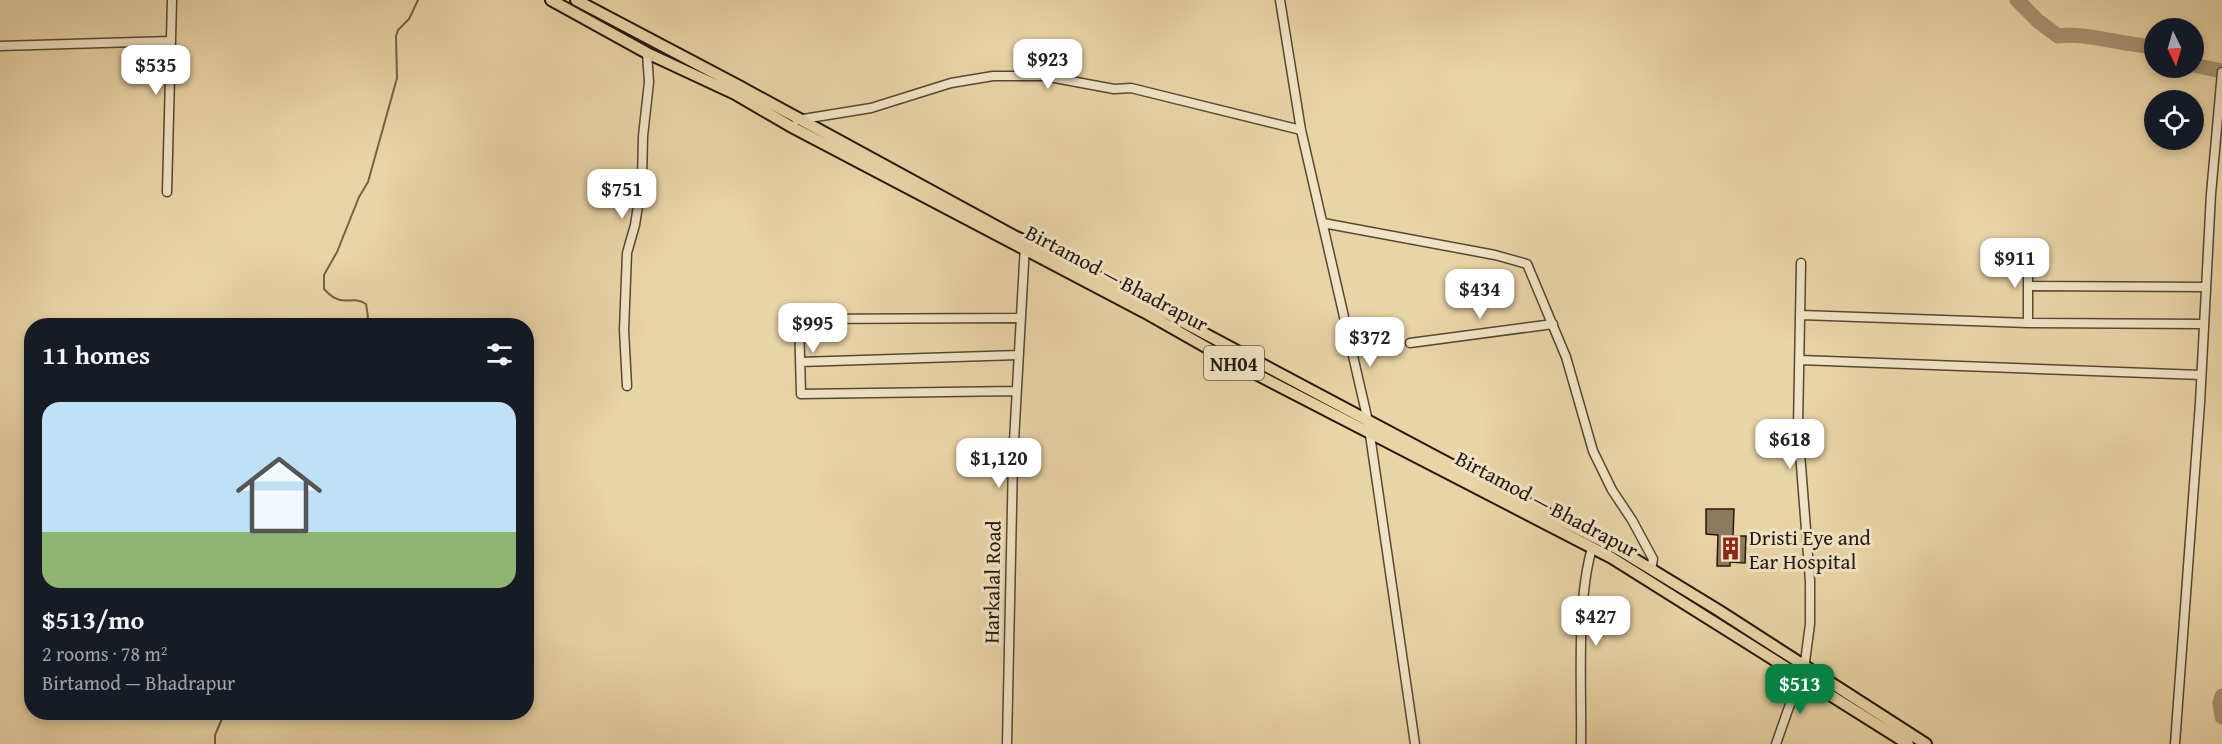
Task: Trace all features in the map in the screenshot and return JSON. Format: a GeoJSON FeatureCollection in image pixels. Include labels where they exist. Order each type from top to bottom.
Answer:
{"type":"FeatureCollection","features":[{"type":"Feature","properties":{"kind":"main road","name":"Birtamod — Bhadrapur"},"geometry":{"type":"LineString","coordinates":[[551,0],[647,53],[794,122]]}},
{"type":"Feature","properties":{"kind":"main road","name":"Birtamod — Bhadrapur"},"geometry":{"type":"LineString","coordinates":[[576,0],[794,122],[1147,308],[1225,358],[1618,549],[1651,570],[1667,586],[1908,744]]}},
{"type":"Feature","properties":{"kind":"main road","name":"Birtamod — Bhadrapur"},"geometry":{"type":"LineString","coordinates":[[1369,426],[1592,548],[1667,586],[1804,665],[1926,744]]}},
{"type":"Feature","properties":{"kind":"street"},"geometry":{"type":"LineString","coordinates":[[167,192],[172,0]]}},
{"type":"Feature","properties":{"kind":"street"},"geometry":{"type":"LineString","coordinates":[[1280,0],[1301,130],[1369,426],[1415,744]]}},
{"type":"Feature","properties":{"kind":"street"},"geometry":{"type":"LineString","coordinates":[[0,46],[171,41]]}},
{"type":"Feature","properties":{"kind":"street"},"geometry":{"type":"LineString","coordinates":[[627,386],[624,330],[627,253],[635,225],[642,180],[643,136],[649,82],[647,53]]}},
{"type":"Feature","properties":{"kind":"street"},"geometry":{"type":"LineString","coordinates":[[2175,744],[2205,287],[2222,72]]}},
{"type":"Feature","properties":{"kind":"street"},"geometry":{"type":"LineString","coordinates":[[794,122],[872,108],[967,79],[1012,75],[1044,76],[1114,89],[1131,88],[1301,130]]}},
{"type":"Feature","properties":{"kind":"street"},"geometry":{"type":"LineString","coordinates":[[1323,223],[1522,262],[1531,269],[1572,375],[1593,451],[1612,490],[1632,520],[1653,559],[1651,570]]}},
{"type":"Feature","properties":{"kind":"street","name":"Harkalal Road"},"geometry":{"type":"LineString","coordinates":[[1007,744],[1011,526],[1025,245]]}},
{"type":"Feature","properties":{"kind":"street"},"geometry":{"type":"LineString","coordinates":[[2028,255],[2028,322]]}},
{"type":"Feature","properties":{"kind":"street"},"geometry":{"type":"LineString","coordinates":[[1776,744],[1803,677],[1810,624],[1810,581],[1798,427],[1801,263]]}},
{"type":"Feature","properties":{"kind":"street"},"geometry":{"type":"LineString","coordinates":[[2028,286],[2205,287]]}},
{"type":"Feature","properties":{"kind":"street"},"geometry":{"type":"LineString","coordinates":[[1801,315],[2028,322],[2203,324]]}},
{"type":"Feature","properties":{"kind":"street"},"geometry":{"type":"LineString","coordinates":[[1016,391],[801,394],[799,320],[1020,318]]}},
{"type":"Feature","properties":{"kind":"street"},"geometry":{"type":"LineString","coordinates":[[1410,343],[1553,324]]}},
{"type":"Feature","properties":{"kind":"street"},"geometry":{"type":"LineString","coordinates":[[800,362],[1018,355]]}},
{"type":"Feature","properties":{"kind":"street"},"geometry":{"type":"LineString","coordinates":[[1800,360],[2201,375]]}},
{"type":"Feature","properties":{"kind":"street"},"geometry":{"type":"LineString","coordinates":[[1581,744],[1583,607],[1586,569],[1592,548]]}},
{"type":"Feature","properties":{"kind":"building","name":"Dristi Eye and Ear Hospital"},"geometry":{"type":"Polygon","coordinates":[[[1706,509],[1734,509],[1733,536],[1746,536],[1745,563],[1730,562],[1730,566],[1717,566],[1718,535],[1706,534],[1706,509]]]}},
{"type":"Feature","properties":{"kind":"waterway"},"geometry":{"type":"LineString","coordinates":[[368,318],[366,304],[356,300],[336,299],[324,289],[324,275],[337,252],[359,197],[368,182],[397,78],[396,36],[398,30],[409,19],[418,0]]}},
{"type":"Feature","properties":{"kind":"waterway"},"geometry":{"type":"LineString","coordinates":[[2017,0],[2038,21],[2058,36],[2094,37],[2144,45]]}},
{"type":"Feature","properties":{"kind":"waterway"},"geometry":{"type":"LineString","coordinates":[[2204,67],[2222,71]]}},
{"type":"Feature","properties":{"kind":"waterway"},"geometry":{"type":"LineString","coordinates":[[2222,696],[2220,703],[2222,717]]}},
{"type":"Feature","properties":{"kind":"waterway"},"geometry":{"type":"LineString","coordinates":[[215,744],[215,735],[222,720]]}},
{"type":"Feature","properties":{"kind":"place","name":"Dristi Eye and Ear Hospital"},"geometry":{"type":"Point","coordinates":[1731,549]}}]}
